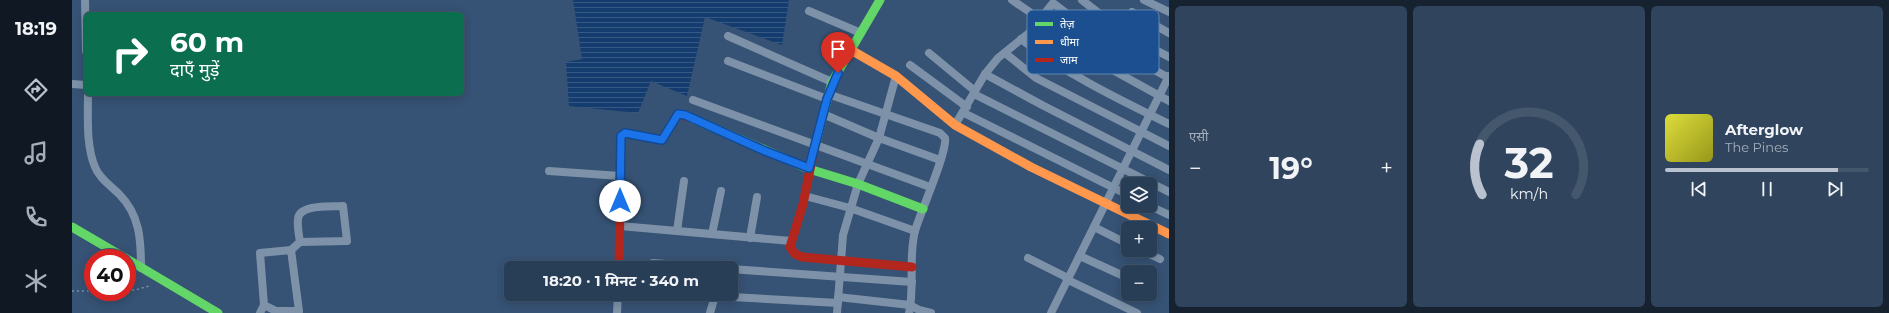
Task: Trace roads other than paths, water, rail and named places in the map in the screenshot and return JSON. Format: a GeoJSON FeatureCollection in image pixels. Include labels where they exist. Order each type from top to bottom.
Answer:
{"type":"FeatureCollection","features":[{"type":"Feature","properties":{"kind":"main road"},"geometry":{"type":"LineString","coordinates":[[880,0],[832,82],[809,168],[805,196],[790,247],[795,254],[802,257],[912,267]]}},
{"type":"Feature","properties":{"kind":"main road"},"geometry":{"type":"LineString","coordinates":[[851,50],[896,76],[955,125],[1031,167],[1169,234]]}},
{"type":"Feature","properties":{"kind":"main road"},"geometry":{"type":"LineString","coordinates":[[619,261],[620,140],[623,134],[662,140],[676,116],[681,114],[809,168],[858,184],[922,208]]}},
{"type":"Feature","properties":{"kind":"main road"},"geometry":{"type":"LineString","coordinates":[[72,227],[109,249]]}},
{"type":"Feature","properties":{"kind":"main road"},"geometry":{"type":"LineString","coordinates":[[136,265],[218,313]]}},
{"type":"Feature","properties":{"kind":"street"},"geometry":{"type":"LineString","coordinates":[[84,0],[84,12]]}},
{"type":"Feature","properties":{"kind":"street"},"geometry":{"type":"LineString","coordinates":[[1012,0],[1027,10]]}},
{"type":"Feature","properties":{"kind":"street"},"geometry":{"type":"LineString","coordinates":[[1082,0],[1095,10]]}},
{"type":"Feature","properties":{"kind":"street"},"geometry":{"type":"LineString","coordinates":[[1144,0],[1169,12]]}},
{"type":"Feature","properties":{"kind":"street"},"geometry":{"type":"LineString","coordinates":[[1047,10],[1051,4],[1054,3],[1063,10]]}},
{"type":"Feature","properties":{"kind":"street"},"geometry":{"type":"LineString","coordinates":[[808,12],[861,33]]}},
{"type":"Feature","properties":{"kind":"street"},"geometry":{"type":"LineString","coordinates":[[1159,27],[1169,33]]}},
{"type":"Feature","properties":{"kind":"street"},"geometry":{"type":"LineString","coordinates":[[955,125],[985,74],[1004,52],[1027,34]]}},
{"type":"Feature","properties":{"kind":"street"},"geometry":{"type":"LineString","coordinates":[[728,36],[832,82]]}},
{"type":"Feature","properties":{"kind":"street"},"geometry":{"type":"LineString","coordinates":[[1021,39],[1027,44]]}},
{"type":"Feature","properties":{"kind":"street"},"geometry":{"type":"LineString","coordinates":[[1004,52],[1027,71]]}},
{"type":"Feature","properties":{"kind":"street"},"geometry":{"type":"LineString","coordinates":[[1159,52],[1169,57]]}},
{"type":"Feature","properties":{"kind":"street"},"geometry":{"type":"LineString","coordinates":[[929,54],[975,92],[1169,192]]}},
{"type":"Feature","properties":{"kind":"street"},"geometry":{"type":"LineString","coordinates":[[728,61],[828,96],[886,113],[943,135],[946,141],[915,232],[912,248],[912,282],[909,309]]}},
{"type":"Feature","properties":{"kind":"street"},"geometry":{"type":"LineString","coordinates":[[910,65],[965,110],[1121,192]]}},
{"type":"Feature","properties":{"kind":"street"},"geometry":{"type":"LineString","coordinates":[[1052,313],[1169,78],[1159,73]]}},
{"type":"Feature","properties":{"kind":"street"},"geometry":{"type":"LineString","coordinates":[[985,74],[1169,170]]}},
{"type":"Feature","properties":{"kind":"street"},"geometry":{"type":"LineString","coordinates":[[1031,74],[1036,78],[1169,146]]}},
{"type":"Feature","properties":{"kind":"street"},"geometry":{"type":"LineString","coordinates":[[1072,74],[1169,124]]}},
{"type":"Feature","properties":{"kind":"street"},"geometry":{"type":"LineString","coordinates":[[1120,74],[1169,101]]}},
{"type":"Feature","properties":{"kind":"street"},"geometry":{"type":"LineString","coordinates":[[837,313],[843,235],[858,184],[879,138],[896,76]]}},
{"type":"Feature","properties":{"kind":"street"},"geometry":{"type":"LineString","coordinates":[[72,84],[84,85]]}},
{"type":"Feature","properties":{"kind":"street"},"geometry":{"type":"LineString","coordinates":[[88,96],[93,161],[99,174],[126,201],[134,214],[141,246],[141,268]]}},
{"type":"Feature","properties":{"kind":"street"},"geometry":{"type":"LineString","coordinates":[[693,100],[930,187]]}},
{"type":"Feature","properties":{"kind":"street"},"geometry":{"type":"LineString","coordinates":[[823,114],[879,138],[940,160]]}},
{"type":"Feature","properties":{"kind":"street"},"geometry":{"type":"LineString","coordinates":[[549,171],[620,176]]}},
{"type":"Feature","properties":{"kind":"street"},"geometry":{"type":"LineString","coordinates":[[677,231],[684,180]]}},
{"type":"Feature","properties":{"kind":"street"},"geometry":{"type":"LineString","coordinates":[[712,234],[721,191]]}},
{"type":"Feature","properties":{"kind":"street"},"geometry":{"type":"LineString","coordinates":[[805,196],[850,208],[915,232]]}},
{"type":"Feature","properties":{"kind":"street"},"geometry":{"type":"LineString","coordinates":[[750,238],[757,197]]}},
{"type":"Feature","properties":{"kind":"street"},"geometry":{"type":"LineString","coordinates":[[260,313],[264,305],[260,253],[291,250],[300,242],[347,241],[343,206],[306,209],[300,212],[298,218],[300,242]]}},
{"type":"Feature","properties":{"kind":"street"},"geometry":{"type":"LineString","coordinates":[[1157,210],[1169,216]]}},
{"type":"Feature","properties":{"kind":"street"},"geometry":{"type":"LineString","coordinates":[[620,226],[791,241]]}},
{"type":"Feature","properties":{"kind":"street"},"geometry":{"type":"LineString","coordinates":[[1094,228],[1121,241]]}},
{"type":"Feature","properties":{"kind":"street"},"geometry":{"type":"LineString","coordinates":[[264,305],[276,311],[299,311],[291,250]]}},
{"type":"Feature","properties":{"kind":"street"},"geometry":{"type":"LineString","coordinates":[[1080,256],[1121,275]]}},
{"type":"Feature","properties":{"kind":"street"},"geometry":{"type":"LineString","coordinates":[[1156,257],[1160,259]]}},
{"type":"Feature","properties":{"kind":"street"},"geometry":{"type":"LineString","coordinates":[[1028,258],[1064,276],[1068,280],[1137,313]]}},
{"type":"Feature","properties":{"kind":"street"},"geometry":{"type":"LineString","coordinates":[[738,269],[912,282]]}},
{"type":"Feature","properties":{"kind":"street"},"geometry":{"type":"LineString","coordinates":[[738,297],[838,300],[919,310],[931,313]]}},
{"type":"Feature","properties":{"kind":"street"},"geometry":{"type":"LineString","coordinates":[[617,313],[618,301]]}},
{"type":"Feature","properties":{"kind":"street"},"geometry":{"type":"LineString","coordinates":[[710,313],[714,301]]}},
{"type":"Feature","properties":{"kind":"water"},"geometry":{"type":"Polygon","coordinates":[[[573,0],[789,0],[782,45],[705,17],[687,96],[651,81],[638,113],[569,106],[566,62],[582,59],[573,0]]]}}]}
